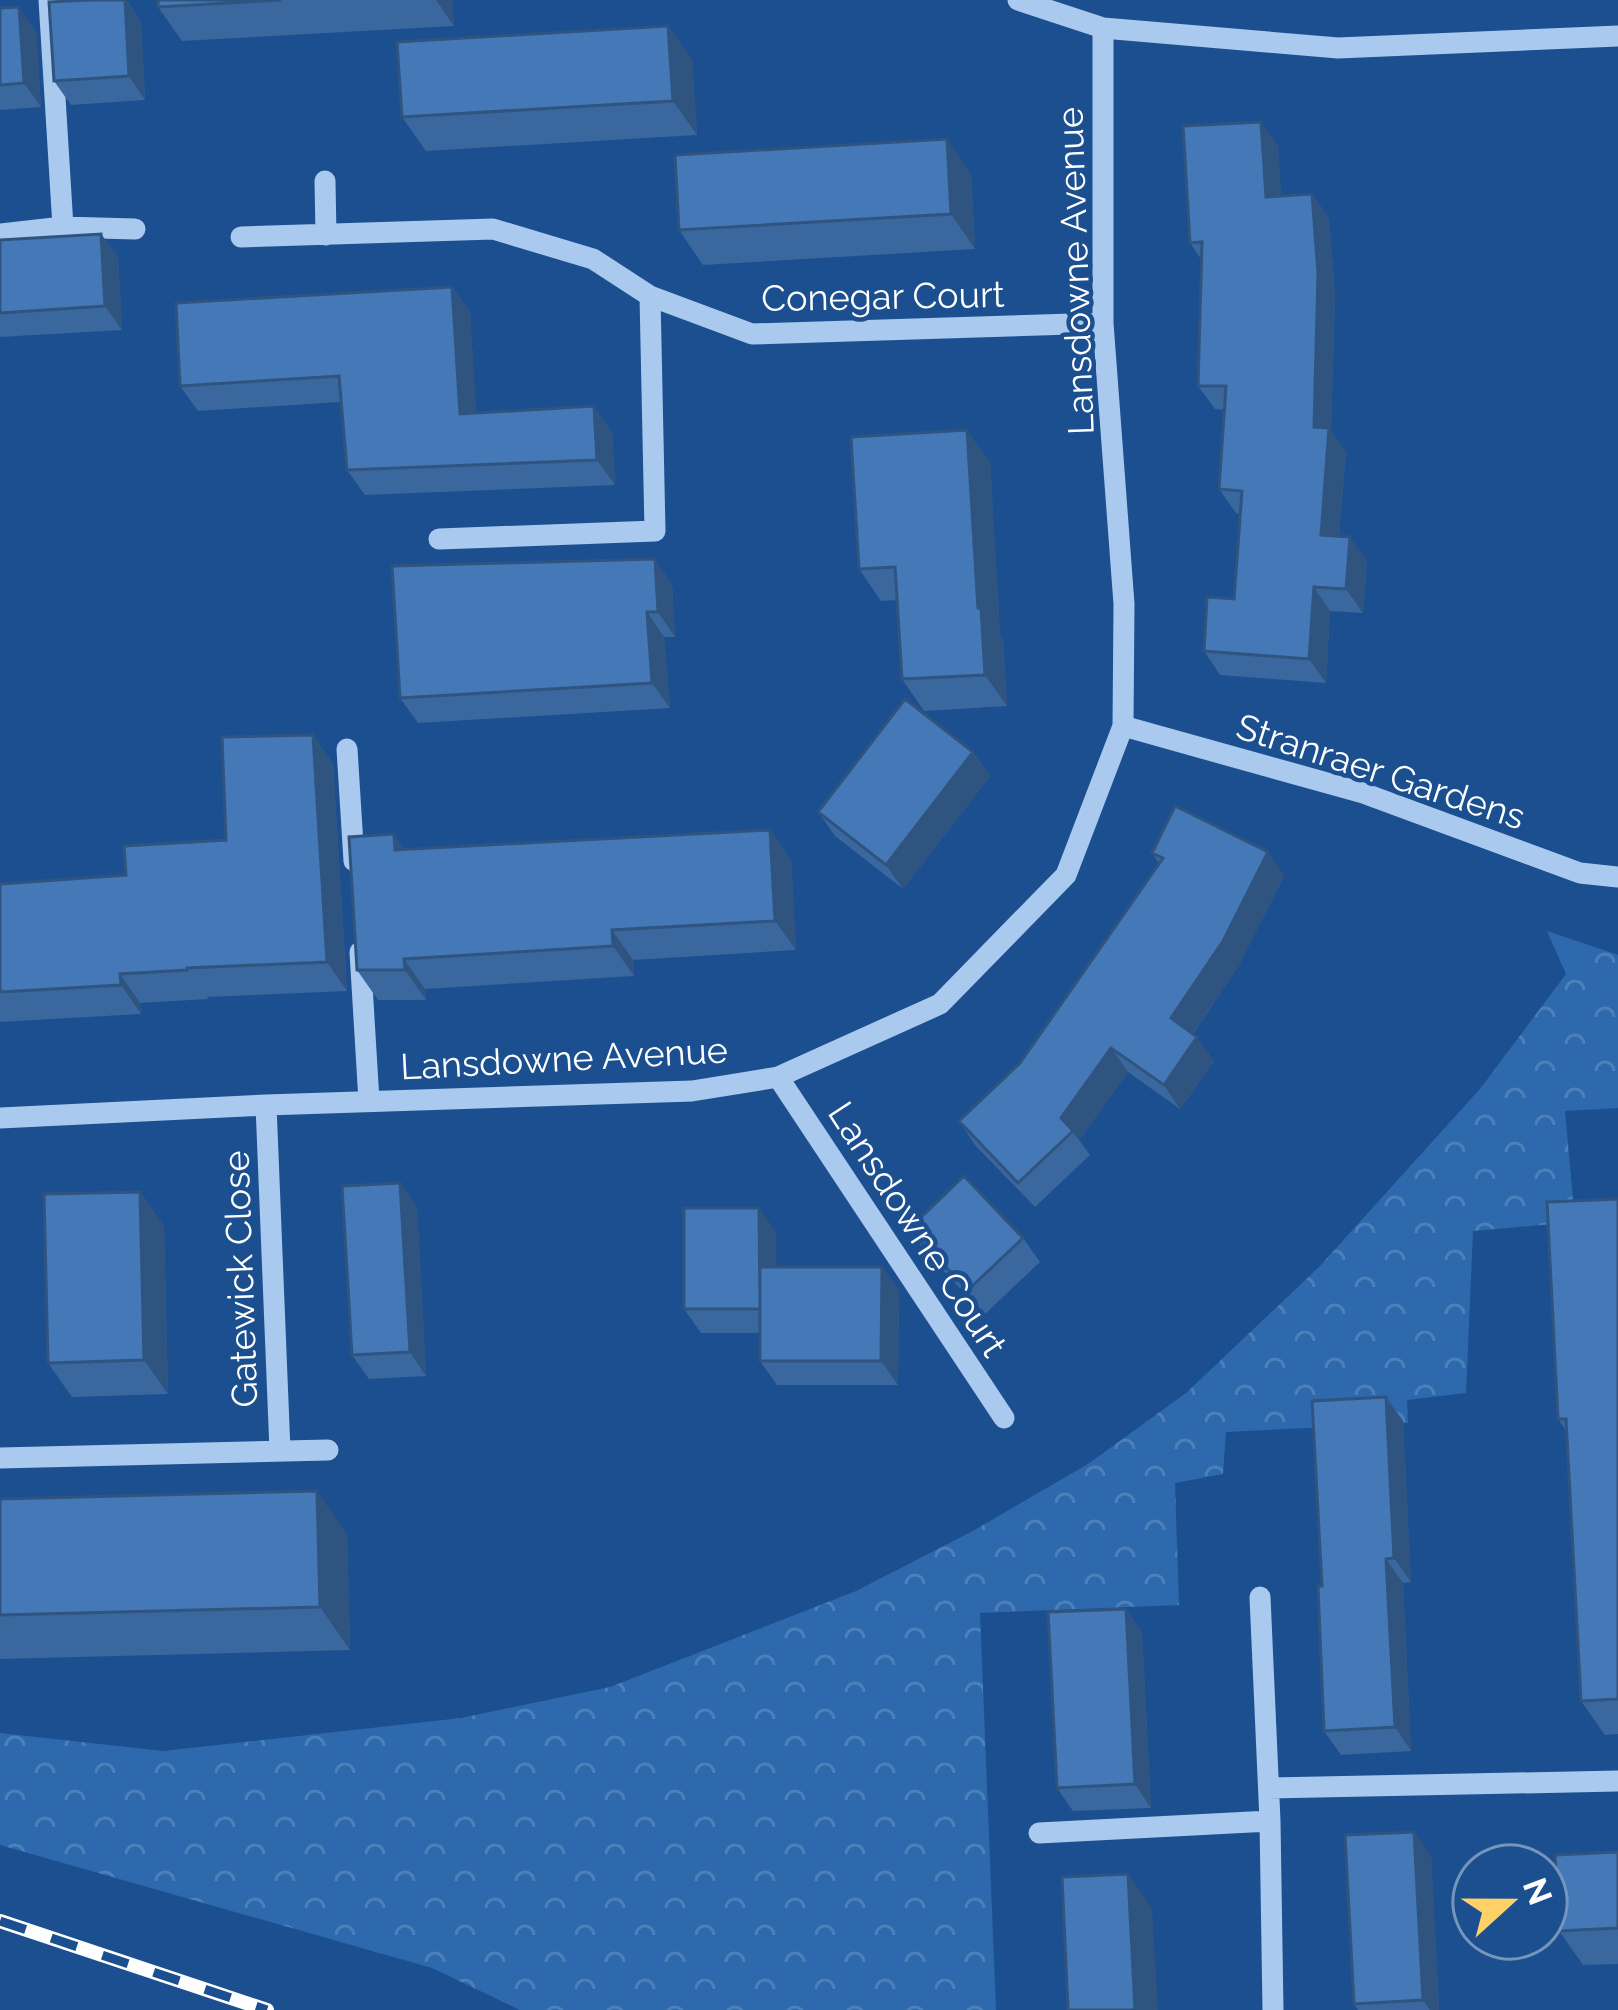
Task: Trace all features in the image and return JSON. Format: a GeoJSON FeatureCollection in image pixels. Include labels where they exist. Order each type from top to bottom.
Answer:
{"type":"FeatureCollection","features":[{"type":"Feature","properties":{"kind":"street"},"geometry":{"type":"LineString","coordinates":[[49,0],[62,227]]}},
{"type":"Feature","properties":{"kind":"street"},"geometry":{"type":"LineString","coordinates":[[1018,0],[1102,28],[1338,48],[1618,36]]}},
{"type":"Feature","properties":{"kind":"street","name":"Lansdowne Avenue"},"geometry":{"type":"LineString","coordinates":[[0,1118],[692,1091],[778,1076],[940,1004],[1066,875],[1123,726],[1124,604],[1103,323],[1102,28]]}},
{"type":"Feature","properties":{"kind":"street"},"geometry":{"type":"LineString","coordinates":[[326,181],[326,235]]}},
{"type":"Feature","properties":{"kind":"street"},"geometry":{"type":"LineString","coordinates":[[0,235],[62,227],[135,229]]}},
{"type":"Feature","properties":{"kind":"street","name":"Conegar Court"},"geometry":{"type":"LineString","coordinates":[[241,237],[493,229],[593,259],[650,296],[752,334],[1103,323]]}},
{"type":"Feature","properties":{"kind":"street"},"geometry":{"type":"LineString","coordinates":[[439,539],[655,531],[665,498],[650,296]]}},
{"type":"Feature","properties":{"kind":"street","name":"Stranraer Gardens"},"geometry":{"type":"LineString","coordinates":[[1123,726],[1363,793],[1580,873],[1618,878]]}},
{"type":"Feature","properties":{"kind":"street"},"geometry":{"type":"LineString","coordinates":[[347,749],[356,890]]}},
{"type":"Feature","properties":{"kind":"street"},"geometry":{"type":"LineString","coordinates":[[359,937],[369,1101]]}},
{"type":"Feature","properties":{"kind":"street","name":"Lansdowne Court"},"geometry":{"type":"LineString","coordinates":[[778,1076],[1004,1418]]}},
{"type":"Feature","properties":{"kind":"street","name":"Gatewick Close"},"geometry":{"type":"LineString","coordinates":[[266,1105],[280,1451]]}},
{"type":"Feature","properties":{"kind":"street","name":"Gatewick Close"},"geometry":{"type":"LineString","coordinates":[[0,1458],[328,1450]]}},
{"type":"Feature","properties":{"kind":"street"},"geometry":{"type":"LineString","coordinates":[[1260,1597],[1273,2010]]}},
{"type":"Feature","properties":{"kind":"street"},"geometry":{"type":"LineString","coordinates":[[1269,1788],[1618,1781]]}},
{"type":"Feature","properties":{"kind":"street"},"geometry":{"type":"LineString","coordinates":[[1039,1833],[1270,1821]]}},
{"type":"Feature","properties":{"kind":"green space"},"geometry":{"type":"Polygon","coordinates":[[[1547,931],[1618,955],[1618,1108],[1565,1111],[1575,1222],[1473,1231],[1466,1393],[1407,1400],[1408,1423],[1226,1432],[1223,1474],[1175,1483],[1179,1605],[980,1613],[996,2010],[520,2010],[432,1968],[0,1845],[0,1733],[163,1751],[461,1718],[610,1687],[856,1591],[1088,1464],[1186,1393],[1319,1267],[1480,1089],[1566,974],[1547,931]]]}},
{"type":"Feature","properties":{"kind":"building"},"geometry":{"type":"Polygon","coordinates":[[[125,0],[129,76],[54,81],[49,2],[125,0]]]}},
{"type":"Feature","properties":{"kind":"building"},"geometry":{"type":"Polygon","coordinates":[[[158,0],[281,0],[158,7],[158,0]]]}},
{"type":"Feature","properties":{"kind":"building"},"geometry":{"type":"Polygon","coordinates":[[[19,7],[24,83],[0,85],[0,8],[19,7]]]}},
{"type":"Feature","properties":{"kind":"building"},"geometry":{"type":"Polygon","coordinates":[[[668,26],[673,101],[402,117],[397,42],[668,26]]]}},
{"type":"Feature","properties":{"kind":"building"},"geometry":{"type":"Polygon","coordinates":[[[1261,122],[1266,197],[1312,194],[1318,273],[1314,427],[1329,428],[1321,535],[1350,537],[1346,589],[1314,587],[1309,659],[1204,651],[1207,597],[1234,599],[1242,491],[1219,489],[1226,386],[1198,386],[1202,242],[1190,243],[1183,126],[1261,122]]]}},
{"type":"Feature","properties":{"kind":"building"},"geometry":{"type":"Polygon","coordinates":[[[947,139],[951,214],[679,230],[675,155],[947,139]]]}},
{"type":"Feature","properties":{"kind":"building"},"geometry":{"type":"Polygon","coordinates":[[[101,234],[105,306],[0,313],[0,240],[101,234]]]}},
{"type":"Feature","properties":{"kind":"building"},"geometry":{"type":"Polygon","coordinates":[[[452,287],[460,414],[594,406],[597,460],[347,470],[339,376],[180,386],[176,303],[452,287]]]}},
{"type":"Feature","properties":{"kind":"building"},"geometry":{"type":"Polygon","coordinates":[[[967,430],[985,675],[902,679],[895,567],[859,569],[851,437],[967,430]]]}},
{"type":"Feature","properties":{"kind":"building"},"geometry":{"type":"Polygon","coordinates":[[[655,559],[658,612],[647,612],[652,683],[400,698],[392,566],[655,559]]]}},
{"type":"Feature","properties":{"kind":"building"},"geometry":{"type":"Polygon","coordinates":[[[905,699],[973,752],[886,865],[818,812],[905,699]]]}},
{"type":"Feature","properties":{"kind":"building"},"geometry":{"type":"Polygon","coordinates":[[[313,735],[327,962],[120,974],[121,985],[0,992],[0,884],[126,875],[124,846],[226,840],[222,737],[313,735]]]}},
{"type":"Feature","properties":{"kind":"building"},"geometry":{"type":"Polygon","coordinates":[[[1175,806],[1268,852],[1223,941],[1171,1018],[1197,1037],[1164,1085],[1111,1048],[1061,1118],[1073,1131],[1018,1183],[959,1121],[1020,1063],[1163,858],[1152,853],[1175,806]]]}},
{"type":"Feature","properties":{"kind":"building"},"geometry":{"type":"Polygon","coordinates":[[[770,830],[775,921],[612,930],[613,946],[404,959],[405,970],[357,970],[349,837],[394,834],[395,850],[770,830]]]}},
{"type":"Feature","properties":{"kind":"building"},"geometry":{"type":"Polygon","coordinates":[[[964,1176],[1023,1238],[968,1290],[909,1229],[964,1176]]]}},
{"type":"Feature","properties":{"kind":"building"},"geometry":{"type":"Polygon","coordinates":[[[400,1183],[410,1352],[352,1355],[342,1186],[400,1183]]]}},
{"type":"Feature","properties":{"kind":"building"},"geometry":{"type":"Polygon","coordinates":[[[140,1192],[144,1360],[48,1363],[44,1194],[140,1192]]]}},
{"type":"Feature","properties":{"kind":"building"},"geometry":{"type":"Polygon","coordinates":[[[1618,1199],[1618,1699],[1581,1701],[1566,1419],[1558,1419],[1547,1202],[1618,1199]]]}},
{"type":"Feature","properties":{"kind":"building"},"geometry":{"type":"Polygon","coordinates":[[[684,1208],[759,1208],[760,1309],[684,1309],[684,1208]]]}},
{"type":"Feature","properties":{"kind":"building"},"geometry":{"type":"Polygon","coordinates":[[[760,1267],[882,1267],[881,1361],[760,1361],[760,1267]]]}},
{"type":"Feature","properties":{"kind":"building"},"geometry":{"type":"Polygon","coordinates":[[[1386,1397],[1394,1558],[1386,1559],[1395,1727],[1324,1731],[1312,1401],[1386,1397]]]}},
{"type":"Feature","properties":{"kind":"building"},"geometry":{"type":"Polygon","coordinates":[[[317,1491],[320,1607],[0,1615],[0,1499],[317,1491]]]}},
{"type":"Feature","properties":{"kind":"building"},"geometry":{"type":"Polygon","coordinates":[[[1126,1609],[1135,1784],[1057,1788],[1048,1612],[1126,1609]]]}},
{"type":"Feature","properties":{"kind":"building"},"geometry":{"type":"Polygon","coordinates":[[[1414,1832],[1423,2000],[1354,2004],[1345,1835],[1414,1832]]]}},
{"type":"Feature","properties":{"kind":"building"},"geometry":{"type":"Polygon","coordinates":[[[1618,1852],[1618,1928],[1570,1930],[1570,1854],[1618,1852]]]}},
{"type":"Feature","properties":{"kind":"building"},"geometry":{"type":"Polygon","coordinates":[[[1128,1874],[1135,2010],[1068,2010],[1062,1877],[1128,1874]]]}},
{"type":"Feature","properties":{"kind":"railway"},"geometry":{"type":"LineString","coordinates":[[0,1921],[267,2010]]}}]}
